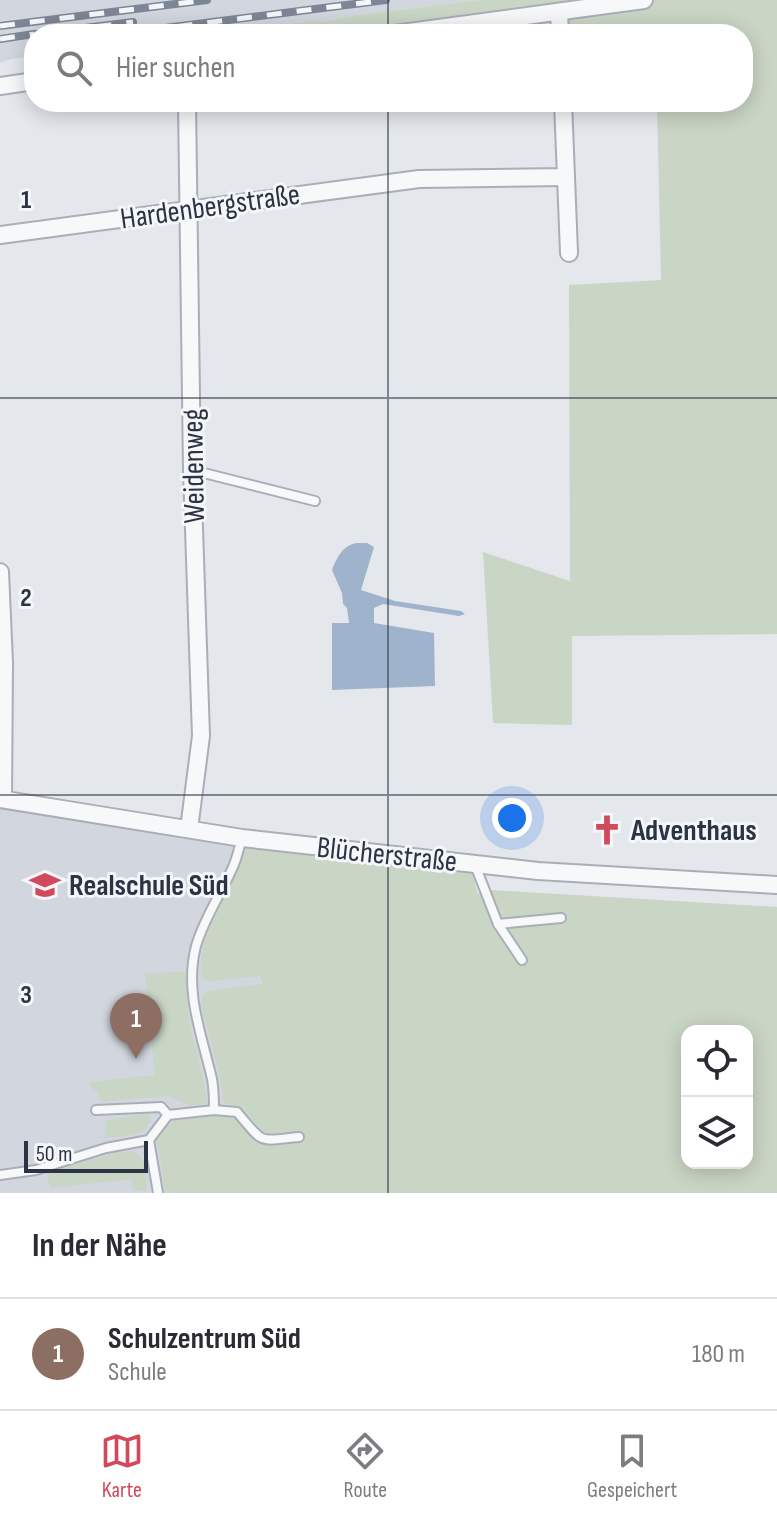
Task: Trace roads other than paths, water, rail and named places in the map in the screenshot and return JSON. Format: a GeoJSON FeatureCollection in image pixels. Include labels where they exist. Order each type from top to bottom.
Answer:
{"type":"FeatureCollection","features":[{"type":"Feature","properties":{"kind":"street"},"geometry":{"type":"LineString","coordinates":[[469,24],[644,0]]}},
{"type":"Feature","properties":{"kind":"street"},"geometry":{"type":"LineString","coordinates":[[559,12],[560,24]]}},
{"type":"Feature","properties":{"kind":"street"},"geometry":{"type":"LineString","coordinates":[[0,86],[24,82]]}},
{"type":"Feature","properties":{"kind":"street","name":"Weidenweg"},"geometry":{"type":"LineString","coordinates":[[187,112],[192,470],[201,736],[189,829]]}},
{"type":"Feature","properties":{"kind":"street"},"geometry":{"type":"LineString","coordinates":[[563,112],[569,253]]}},
{"type":"Feature","properties":{"kind":"street","name":"Hardenbergstraße"},"geometry":{"type":"LineString","coordinates":[[0,235],[419,179],[566,177]]}},
{"type":"Feature","properties":{"kind":"street"},"geometry":{"type":"LineString","coordinates":[[0,572],[4,663],[1,799]]}},
{"type":"Feature","properties":{"kind":"street","name":"Blücherstraße"},"geometry":{"type":"LineString","coordinates":[[1,799],[242,838],[538,871],[777,885]]}},
{"type":"Feature","properties":{"kind":"lane"},"geometry":{"type":"LineString","coordinates":[[192,470],[315,501]]}},
{"type":"Feature","properties":{"kind":"lane"},"geometry":{"type":"LineString","coordinates":[[214,1110],[212,1082],[193,1003],[193,973],[196,946],[233,866],[242,838]]}},
{"type":"Feature","properties":{"kind":"lane"},"geometry":{"type":"LineString","coordinates":[[475,864],[498,924],[522,960]]}},
{"type":"Feature","properties":{"kind":"lane"},"geometry":{"type":"LineString","coordinates":[[498,924],[561,918]]}},
{"type":"Feature","properties":{"kind":"lane"},"geometry":{"type":"LineString","coordinates":[[96,1110],[161,1107],[168,1115]]}},
{"type":"Feature","properties":{"kind":"lane"},"geometry":{"type":"LineString","coordinates":[[0,1175],[36,1170],[106,1148],[149,1140],[168,1115],[214,1110],[237,1112],[254,1134],[268,1141],[299,1137]]}},
{"type":"Feature","properties":{"kind":"lane"},"geometry":{"type":"LineString","coordinates":[[149,1140],[158,1193]]}},
{"type":"Feature","properties":{"kind":"water"},"geometry":{"type":"Polygon","coordinates":[[[357,543],[374,547],[361,590],[395,601],[465,614],[459,616],[383,604],[374,608],[374,623],[434,633],[435,686],[332,690],[332,623],[349,623],[347,608],[332,570],[341,552],[357,543]]]}},
{"type":"Feature","properties":{"kind":"railway"},"geometry":{"type":"LineString","coordinates":[[0,26],[207,0]]}},
{"type":"Feature","properties":{"kind":"railway"},"geometry":{"type":"LineString","coordinates":[[197,24],[386,0]]}},
{"type":"Feature","properties":{"kind":"railway"},"geometry":{"type":"LineString","coordinates":[[117,24],[133,22]]}},
{"type":"Feature","properties":{"kind":"railway"},"geometry":{"type":"LineString","coordinates":[[0,39],[24,35]]}},
{"type":"Feature","properties":{"kind":"place","name":"Adventhaus"},"geometry":{"type":"Point","coordinates":[607,830]}},
{"type":"Feature","properties":{"kind":"place","name":"Realschule Süd"},"geometry":{"type":"Point","coordinates":[45,885]}},
{"type":"Feature","properties":{"kind":"place","name":"Schulzentrum Süd"},"geometry":{"type":"Point","coordinates":[136,1059]}}]}
